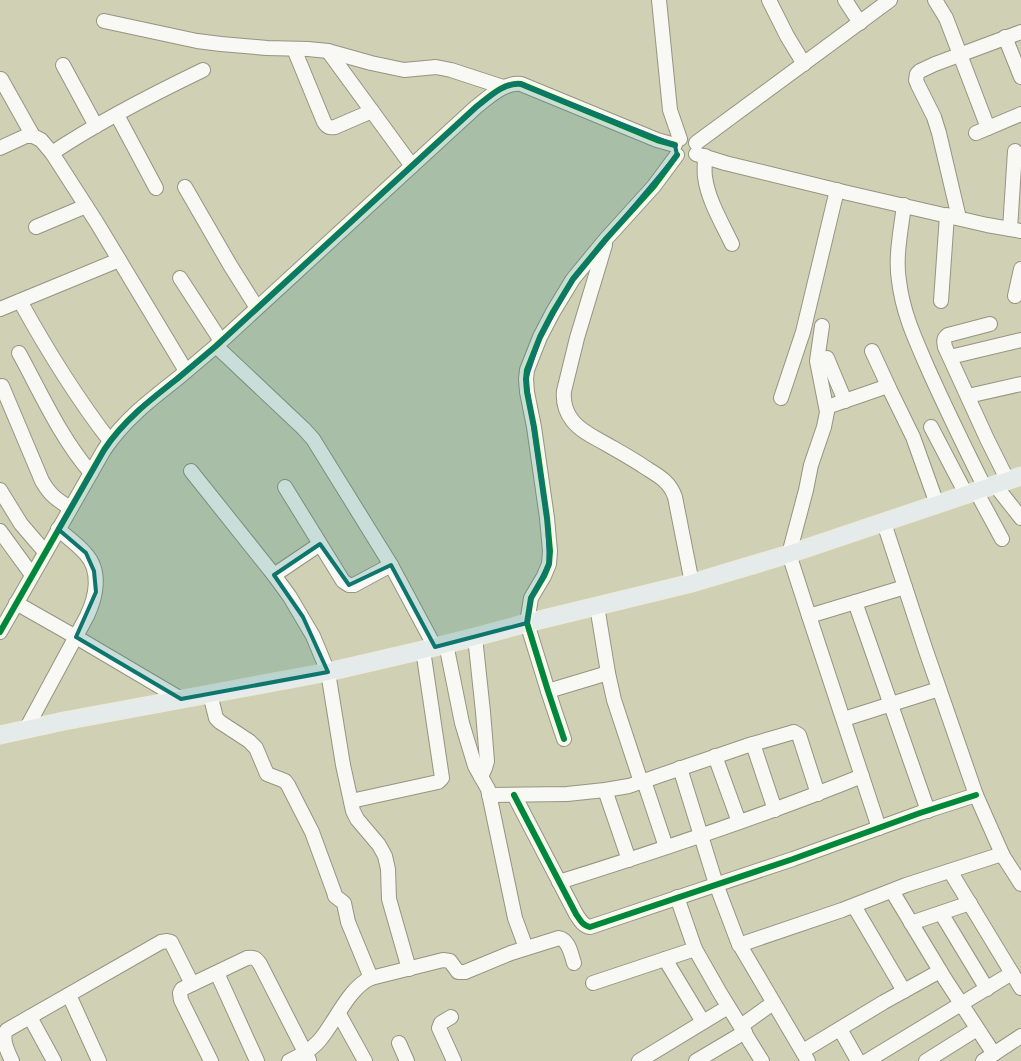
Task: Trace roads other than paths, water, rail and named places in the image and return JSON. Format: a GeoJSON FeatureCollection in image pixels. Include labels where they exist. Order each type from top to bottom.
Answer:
{"type":"FeatureCollection","features":[{"type":"Feature","properties":{"kind":"main road"},"geometry":{"type":"LineString","coordinates":[[0,734],[328,672],[475,638],[527,623],[692,583],[789,554],[992,486]]}},
{"type":"Feature","properties":{"kind":"street"},"geometry":{"type":"LineString","coordinates":[[659,0],[670,110],[680,158],[687,160],[804,64],[890,0]]}},
{"type":"Feature","properties":{"kind":"street"},"geometry":{"type":"LineString","coordinates":[[769,0],[804,64]]}},
{"type":"Feature","properties":{"kind":"street"},"geometry":{"type":"LineString","coordinates":[[845,0],[860,23]]}},
{"type":"Feature","properties":{"kind":"street"},"geometry":{"type":"LineString","coordinates":[[935,0],[946,18],[960,55],[982,130],[1021,114]]}},
{"type":"Feature","properties":{"kind":"street"},"geometry":{"type":"LineString","coordinates":[[104,21],[205,42],[328,51],[404,70],[436,67],[503,87]]}},
{"type":"Feature","properties":{"kind":"street"},"geometry":{"type":"LineString","coordinates":[[941,301],[953,217],[939,132],[916,80],[917,74],[920,71],[1021,32]]}},
{"type":"Feature","properties":{"kind":"street"},"geometry":{"type":"LineString","coordinates":[[1005,38],[1021,77]]}},
{"type":"Feature","properties":{"kind":"street"},"geometry":{"type":"LineString","coordinates":[[294,49],[327,127],[335,127],[372,111]]}},
{"type":"Feature","properties":{"kind":"street"},"geometry":{"type":"LineString","coordinates":[[328,51],[412,166]]}},
{"type":"Feature","properties":{"kind":"street"},"geometry":{"type":"LineString","coordinates":[[63,65],[96,126]]}},
{"type":"Feature","properties":{"kind":"street"},"geometry":{"type":"LineString","coordinates":[[52,153],[156,93],[203,70]]}},
{"type":"Feature","properties":{"kind":"street"},"geometry":{"type":"LineString","coordinates":[[1,79],[34,136]]}},
{"type":"Feature","properties":{"kind":"street"},"geometry":{"type":"LineString","coordinates":[[0,632],[110,440],[120,429],[139,409],[186,371],[257,308],[476,107],[503,87],[514,83],[521,84],[657,140],[677,146]]}},
{"type":"Feature","properties":{"kind":"street"},"geometry":{"type":"LineString","coordinates":[[117,115],[156,188]]}},
{"type":"Feature","properties":{"kind":"street"},"geometry":{"type":"LineString","coordinates":[[0,148],[26,136],[34,136],[41,140],[52,153],[186,371]]}},
{"type":"Feature","properties":{"kind":"street"},"geometry":{"type":"LineString","coordinates":[[564,739],[527,623],[531,598],[549,564],[550,551],[534,427],[527,392],[527,370],[540,337],[573,279],[654,186],[684,137],[691,138],[699,151],[706,185],[732,244]]}},
{"type":"Feature","properties":{"kind":"street"},"geometry":{"type":"LineString","coordinates":[[699,151],[725,163],[1016,230],[1015,150]]}},
{"type":"Feature","properties":{"kind":"street"},"geometry":{"type":"LineString","coordinates":[[185,187],[257,308]]}},
{"type":"Feature","properties":{"kind":"street"},"geometry":{"type":"LineString","coordinates":[[781,398],[803,332],[836,190]]}},
{"type":"Feature","properties":{"kind":"street"},"geometry":{"type":"LineString","coordinates":[[904,205],[898,271],[905,314],[943,404],[992,486]]}},
{"type":"Feature","properties":{"kind":"street"},"geometry":{"type":"LineString","coordinates":[[36,227],[86,206]]}},
{"type":"Feature","properties":{"kind":"street"},"geometry":{"type":"LineString","coordinates":[[606,239],[577,338],[564,391],[567,413],[579,428],[631,458],[667,482],[675,497],[692,583]]}},
{"type":"Feature","properties":{"kind":"street"},"geometry":{"type":"LineString","coordinates":[[0,309],[119,260]]}},
{"type":"Feature","properties":{"kind":"street"},"geometry":{"type":"LineString","coordinates":[[1014,296],[1021,269]]}},
{"type":"Feature","properties":{"kind":"street"},"geometry":{"type":"LineString","coordinates":[[180,278],[218,343],[313,439],[391,565],[434,647],[462,723],[475,766],[486,784],[490,795],[516,918],[526,948]]}},
{"type":"Feature","properties":{"kind":"street"},"geometry":{"type":"LineString","coordinates":[[20,301],[42,340],[83,404],[110,440]]}},
{"type":"Feature","properties":{"kind":"street"},"geometry":{"type":"LineString","coordinates":[[990,324],[948,335],[944,341],[987,439],[992,486],[1002,539]]}},
{"type":"Feature","properties":{"kind":"street"},"geometry":{"type":"LineString","coordinates":[[822,326],[817,361],[828,412],[811,465],[789,554],[879,828]]}},
{"type":"Feature","properties":{"kind":"street"},"geometry":{"type":"LineString","coordinates":[[950,357],[1021,340]]}},
{"type":"Feature","properties":{"kind":"street"},"geometry":{"type":"LineString","coordinates":[[872,351],[913,437],[937,504]]}},
{"type":"Feature","properties":{"kind":"street"},"geometry":{"type":"LineString","coordinates":[[19,352],[64,437],[91,473]]}},
{"type":"Feature","properties":{"kind":"street"},"geometry":{"type":"LineString","coordinates":[[827,358],[845,401]]}},
{"type":"Feature","properties":{"kind":"street"},"geometry":{"type":"LineString","coordinates":[[968,396],[1021,384]]}},
{"type":"Feature","properties":{"kind":"street"},"geometry":{"type":"LineString","coordinates":[[2,386],[48,492],[70,508]]}},
{"type":"Feature","properties":{"kind":"street"},"geometry":{"type":"LineString","coordinates":[[827,407],[888,386]]}},
{"type":"Feature","properties":{"kind":"street"},"geometry":{"type":"LineString","coordinates":[[931,427],[992,486],[1021,518]]}},
{"type":"Feature","properties":{"kind":"street"},"geometry":{"type":"LineString","coordinates":[[191,472],[274,575],[303,617],[313,636],[328,672],[352,811],[379,845],[385,856],[388,868],[389,899],[409,969]]}},
{"type":"Feature","properties":{"kind":"street"},"geometry":{"type":"LineString","coordinates":[[285,487],[344,581],[349,585],[354,585],[391,565]]}},
{"type":"Feature","properties":{"kind":"street"},"geometry":{"type":"LineString","coordinates":[[0,490],[21,524],[45,552]]}},
{"type":"Feature","properties":{"kind":"street"},"geometry":{"type":"LineString","coordinates":[[884,523],[976,795],[1002,854],[1021,884]]}},
{"type":"Feature","properties":{"kind":"street"},"geometry":{"type":"LineString","coordinates":[[26,729],[76,637],[96,592],[94,570],[91,561],[86,553],[58,529]]}},
{"type":"Feature","properties":{"kind":"street"},"geometry":{"type":"LineString","coordinates":[[0,531],[32,575]]}},
{"type":"Feature","properties":{"kind":"street"},"geometry":{"type":"LineString","coordinates":[[274,575],[320,544]]}},
{"type":"Feature","properties":{"kind":"street"},"geometry":{"type":"LineString","coordinates":[[809,616],[905,587]]}},
{"type":"Feature","properties":{"kind":"street"},"geometry":{"type":"LineString","coordinates":[[855,602],[928,811]]}},
{"type":"Feature","properties":{"kind":"street"},"geometry":{"type":"LineString","coordinates":[[16,603],[181,699]]}},
{"type":"Feature","properties":{"kind":"street"},"geometry":{"type":"LineString","coordinates":[[597,606],[614,700],[666,847]]}},
{"type":"Feature","properties":{"kind":"street"},"geometry":{"type":"LineString","coordinates":[[475,638],[487,761],[480,777]]}},
{"type":"Feature","properties":{"kind":"street"},"geometry":{"type":"LineString","coordinates":[[351,801],[438,782],[442,778],[434,647]]}},
{"type":"Feature","properties":{"kind":"street"},"geometry":{"type":"LineString","coordinates":[[548,691],[608,673]]}},
{"type":"Feature","properties":{"kind":"street"},"geometry":{"type":"LineString","coordinates":[[844,719],[939,688]]}},
{"type":"Feature","properties":{"kind":"street"},"geometry":{"type":"LineString","coordinates":[[210,694],[216,718],[256,748],[267,774],[285,781],[288,785],[312,832],[335,896],[344,902],[348,922],[371,978]]}},
{"type":"Feature","properties":{"kind":"street"},"geometry":{"type":"LineString","coordinates":[[490,795],[567,794],[629,786],[791,732],[798,735],[818,794]]}},
{"type":"Feature","properties":{"kind":"street"},"geometry":{"type":"LineString","coordinates":[[752,744],[775,810]]}},
{"type":"Feature","properties":{"kind":"street"},"geometry":{"type":"LineString","coordinates":[[715,756],[739,822]]}},
{"type":"Feature","properties":{"kind":"street"},"geometry":{"type":"LineString","coordinates":[[680,768],[716,884],[739,945],[806,1056],[840,1029],[940,971]]}},
{"type":"Feature","properties":{"kind":"street"},"geometry":{"type":"LineString","coordinates":[[559,882],[775,810],[862,776]]}},
{"type":"Feature","properties":{"kind":"street"},"geometry":{"type":"LineString","coordinates":[[605,790],[629,860]]}},
{"type":"Feature","properties":{"kind":"street"},"geometry":{"type":"LineString","coordinates":[[514,795],[576,914],[582,923],[590,927],[976,795]]}},
{"type":"Feature","properties":{"kind":"street"},"geometry":{"type":"LineString","coordinates":[[739,945],[1002,854]]}},
{"type":"Feature","properties":{"kind":"street"},"geometry":{"type":"LineString","coordinates":[[950,871],[1021,988]]}},
{"type":"Feature","properties":{"kind":"street"},"geometry":{"type":"LineString","coordinates":[[892,891],[977,1029],[989,1058],[1021,1036]]}},
{"type":"Feature","properties":{"kind":"street"},"geometry":{"type":"LineString","coordinates":[[677,897],[695,949],[728,1007],[743,1029],[758,1060]]}},
{"type":"Feature","properties":{"kind":"street"},"geometry":{"type":"LineString","coordinates":[[911,923],[970,904]]}},
{"type":"Feature","properties":{"kind":"street"},"geometry":{"type":"LineString","coordinates":[[854,906],[904,991]]}},
{"type":"Feature","properties":{"kind":"street"},"geometry":{"type":"LineString","coordinates":[[941,913],[987,989]]}},
{"type":"Feature","properties":{"kind":"street"},"geometry":{"type":"LineString","coordinates":[[289,1061],[307,1057],[328,1031],[351,995],[362,983],[371,978],[443,960],[450,961],[458,972],[465,972],[511,953],[559,938],[563,938],[566,941],[574,963]]}},
{"type":"Feature","properties":{"kind":"street"},"geometry":{"type":"LineString","coordinates":[[12,1061],[2,1038],[6,1030],[161,942],[171,942],[192,984]]}},
{"type":"Feature","properties":{"kind":"street"},"geometry":{"type":"LineString","coordinates":[[593,983],[695,949]]}},
{"type":"Feature","properties":{"kind":"street"},"geometry":{"type":"LineString","coordinates":[[211,1061],[180,992],[192,984],[247,958],[253,957],[256,959],[307,1057]]}},
{"type":"Feature","properties":{"kind":"street"},"geometry":{"type":"LineString","coordinates":[[665,959],[703,1022]]}},
{"type":"Feature","properties":{"kind":"street"},"geometry":{"type":"LineString","coordinates":[[217,973],[257,1061]]}},
{"type":"Feature","properties":{"kind":"street"},"geometry":{"type":"LineString","coordinates":[[866,1061],[1012,973]]}},
{"type":"Feature","properties":{"kind":"street"},"geometry":{"type":"LineString","coordinates":[[69,995],[99,1061]]}},
{"type":"Feature","properties":{"kind":"street"},"geometry":{"type":"LineString","coordinates":[[696,1061],[743,1029],[773,1003]]}},
{"type":"Feature","properties":{"kind":"street"},"geometry":{"type":"LineString","coordinates":[[639,1061],[728,1007]]}},
{"type":"Feature","properties":{"kind":"street"},"geometry":{"type":"LineString","coordinates":[[339,1014],[365,1061]]}},
{"type":"Feature","properties":{"kind":"street"},"geometry":{"type":"LineString","coordinates":[[30,1017],[54,1061]]}},
{"type":"Feature","properties":{"kind":"street"},"geometry":{"type":"LineString","coordinates":[[451,1017],[441,1023],[439,1028],[454,1061]]}},
{"type":"Feature","properties":{"kind":"street"},"geometry":{"type":"LineString","coordinates":[[840,1029],[858,1061]]}},
{"type":"Feature","properties":{"kind":"street"},"geometry":{"type":"LineString","coordinates":[[926,1061],[977,1029]]}},
{"type":"Feature","properties":{"kind":"street"},"geometry":{"type":"LineString","coordinates":[[399,1043],[407,1061]]}}]}
